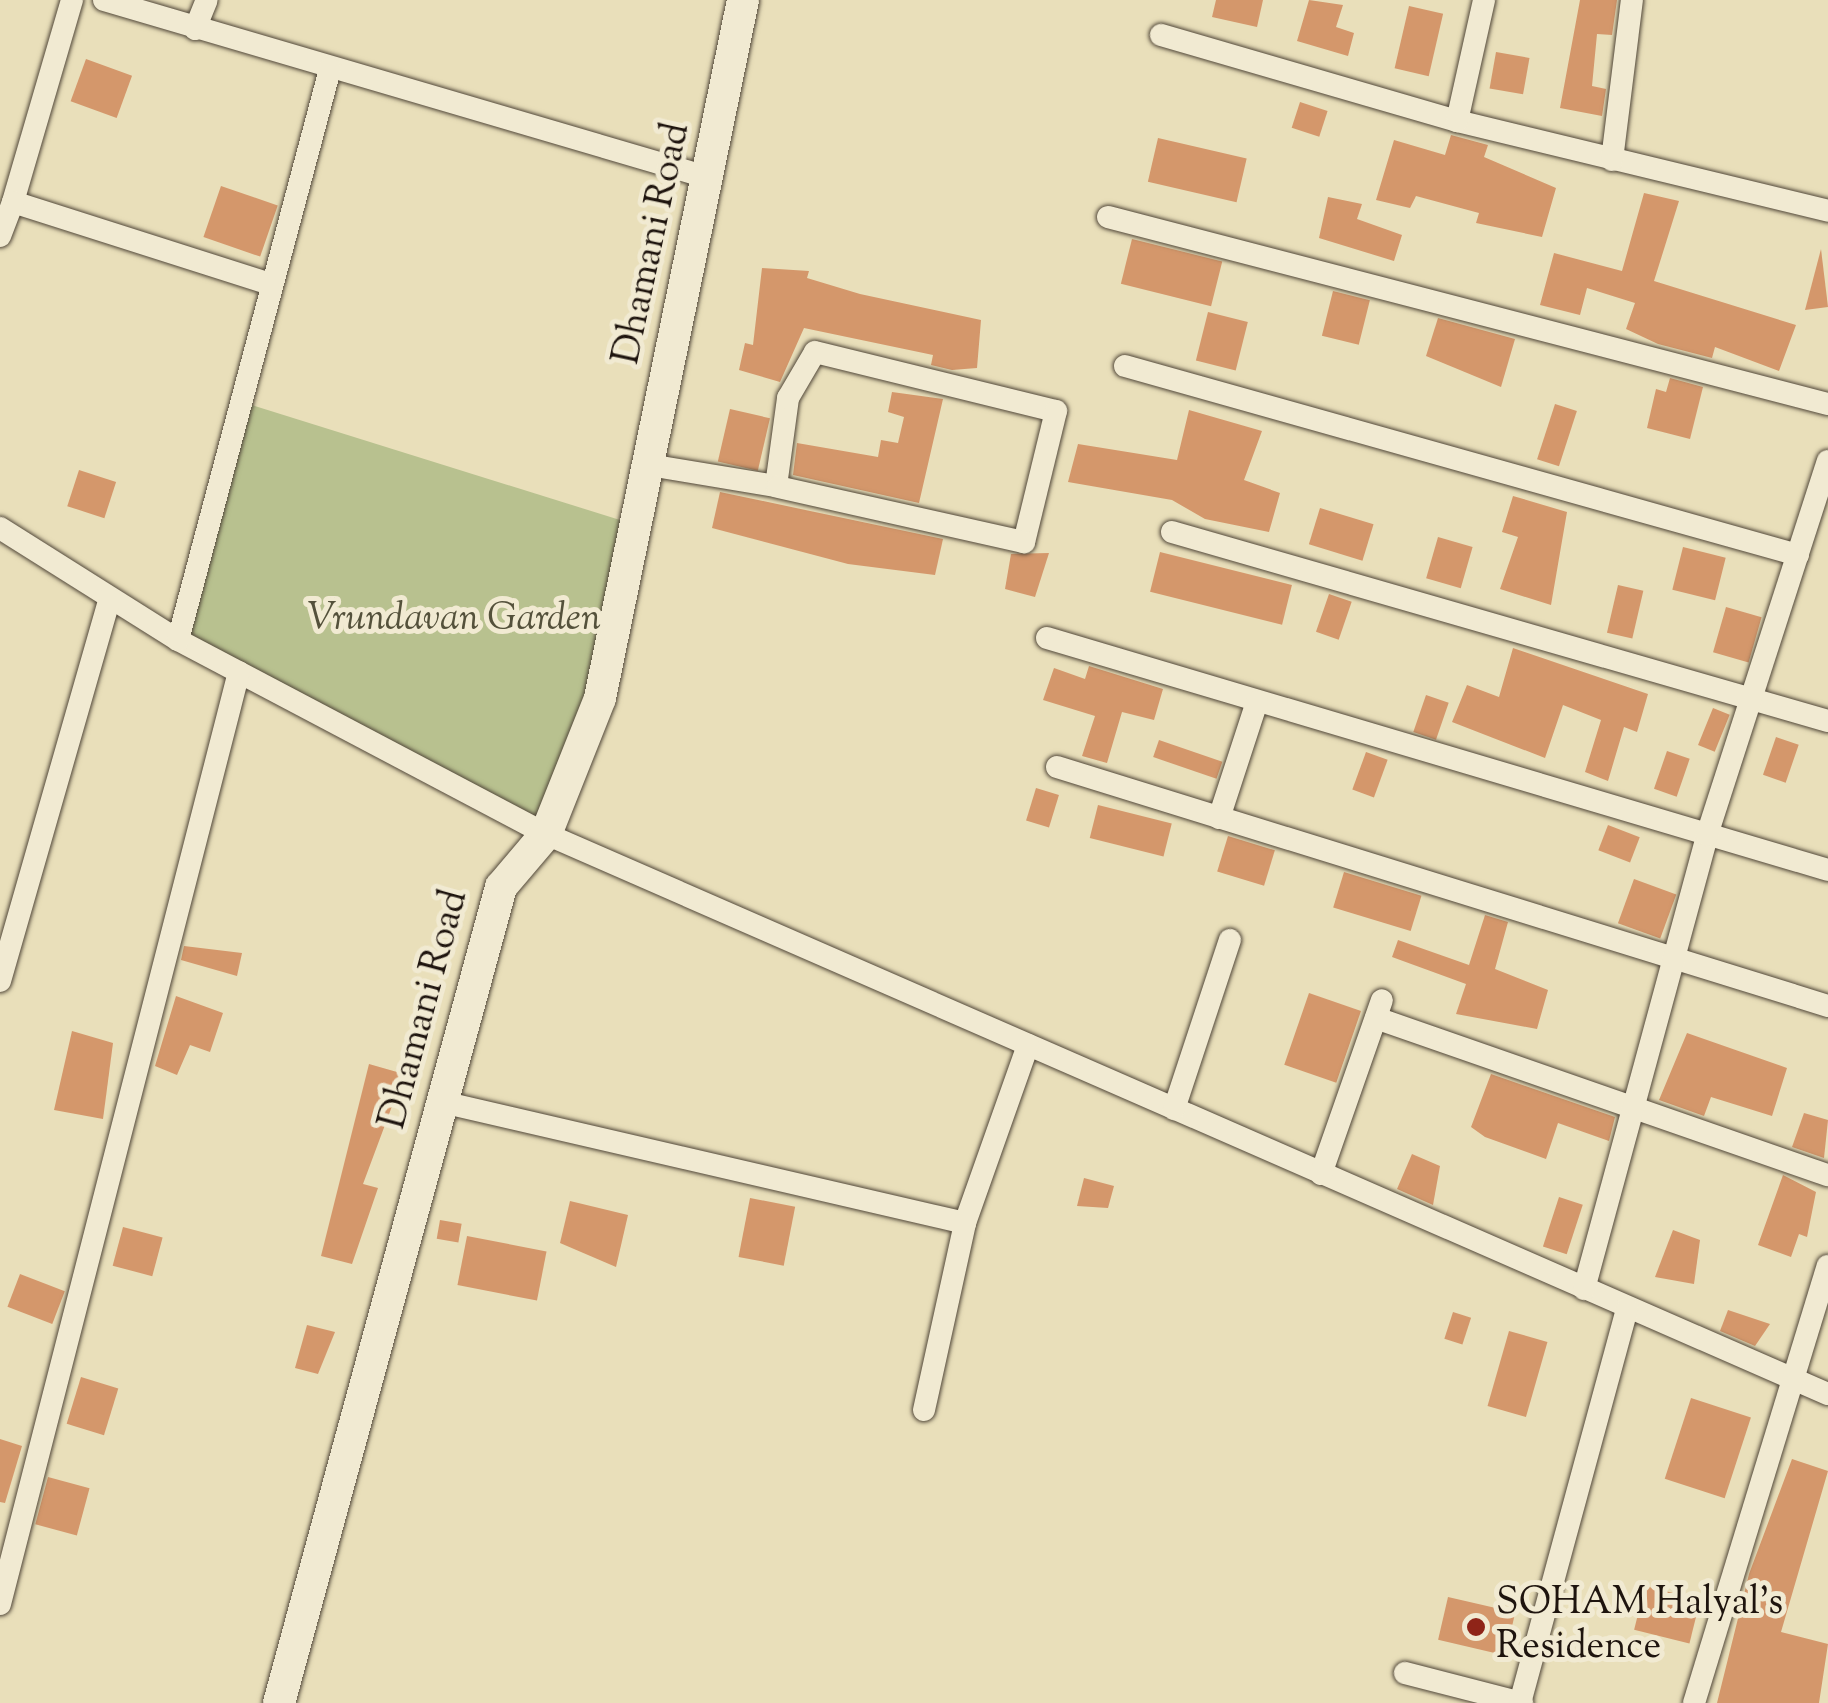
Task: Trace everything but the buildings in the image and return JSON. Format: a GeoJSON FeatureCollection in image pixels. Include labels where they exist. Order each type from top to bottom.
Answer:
{"type":"FeatureCollection","features":[{"type":"Feature","properties":{"kind":"main road","name":"Dhamani Road"},"geometry":{"type":"LineString","coordinates":[[280,1703],[501,887],[546,834],[600,698],[710,178],[743,0]]}},
{"type":"Feature","properties":{"kind":"street"},"geometry":{"type":"LineString","coordinates":[[0,236],[72,0]]}},
{"type":"Feature","properties":{"kind":"street"},"geometry":{"type":"LineString","coordinates":[[104,0],[710,178]]}},
{"type":"Feature","properties":{"kind":"street"},"geometry":{"type":"LineString","coordinates":[[195,29],[207,0]]}},
{"type":"Feature","properties":{"kind":"street"},"geometry":{"type":"LineString","coordinates":[[1457,121],[1484,0]]}},
{"type":"Feature","properties":{"kind":"street"},"geometry":{"type":"LineString","coordinates":[[1612,160],[1632,0]]}},
{"type":"Feature","properties":{"kind":"street"},"geometry":{"type":"LineString","coordinates":[[1161,34],[1457,121],[1828,211]]}},
{"type":"Feature","properties":{"kind":"street"},"geometry":{"type":"LineString","coordinates":[[178,640],[330,69]]}},
{"type":"Feature","properties":{"kind":"street"},"geometry":{"type":"LineString","coordinates":[[13,202],[270,284]]}},
{"type":"Feature","properties":{"kind":"street"},"geometry":{"type":"LineString","coordinates":[[1108,218],[1828,404]]}},
{"type":"Feature","properties":{"kind":"street"},"geometry":{"type":"LineString","coordinates":[[649,465],[776,486],[788,398],[815,352],[1056,411],[1024,542],[778,487]]}},
{"type":"Feature","properties":{"kind":"street"},"geometry":{"type":"LineString","coordinates":[[1125,366],[1798,554]]}},
{"type":"Feature","properties":{"kind":"street"},"geometry":{"type":"LineString","coordinates":[[1584,1289],[1630,1100],[1707,835],[1758,699],[1798,554],[1819,523],[1828,461]]}},
{"type":"Feature","properties":{"kind":"street"},"geometry":{"type":"LineString","coordinates":[[0,528],[178,640],[546,834],[1828,1394]]}},
{"type":"Feature","properties":{"kind":"street"},"geometry":{"type":"LineString","coordinates":[[1172,532],[1828,721]]}},
{"type":"Feature","properties":{"kind":"street"},"geometry":{"type":"LineString","coordinates":[[0,981],[110,598]]}},
{"type":"Feature","properties":{"kind":"street"},"geometry":{"type":"LineString","coordinates":[[1047,638],[1828,870]]}},
{"type":"Feature","properties":{"kind":"street"},"geometry":{"type":"LineString","coordinates":[[0,1604],[238,672]]}},
{"type":"Feature","properties":{"kind":"street"},"geometry":{"type":"LineString","coordinates":[[1219,818],[1256,702]]}},
{"type":"Feature","properties":{"kind":"street"},"geometry":{"type":"LineString","coordinates":[[1057,767],[1828,1006]]}},
{"type":"Feature","properties":{"kind":"street"},"geometry":{"type":"LineString","coordinates":[[1174,1109],[1230,940]]}},
{"type":"Feature","properties":{"kind":"street"},"geometry":{"type":"LineString","coordinates":[[1321,1174],[1379,1009],[1828,1175]]}},
{"type":"Feature","properties":{"kind":"street"},"geometry":{"type":"LineString","coordinates":[[924,1410],[965,1223],[1028,1045]]}},
{"type":"Feature","properties":{"kind":"street"},"geometry":{"type":"LineString","coordinates":[[442,1102],[965,1223]]}},
{"type":"Feature","properties":{"kind":"street"},"geometry":{"type":"LineString","coordinates":[[1694,1703],[1828,1266]]}},
{"type":"Feature","properties":{"kind":"street"},"geometry":{"type":"LineString","coordinates":[[1405,1673],[1521,1703],[1626,1308]]}},
{"type":"Feature","properties":{"kind":"green space","name":"Vrundavan Garden"},"geometry":{"type":"Polygon","coordinates":[[[239,401],[636,525],[546,834],[178,640],[239,401]]]}},
{"type":"Feature","properties":{"kind":"place","name":"SOHAM Halyal's Residence"},"geometry":{"type":"Point","coordinates":[1476,1627]}}]}
